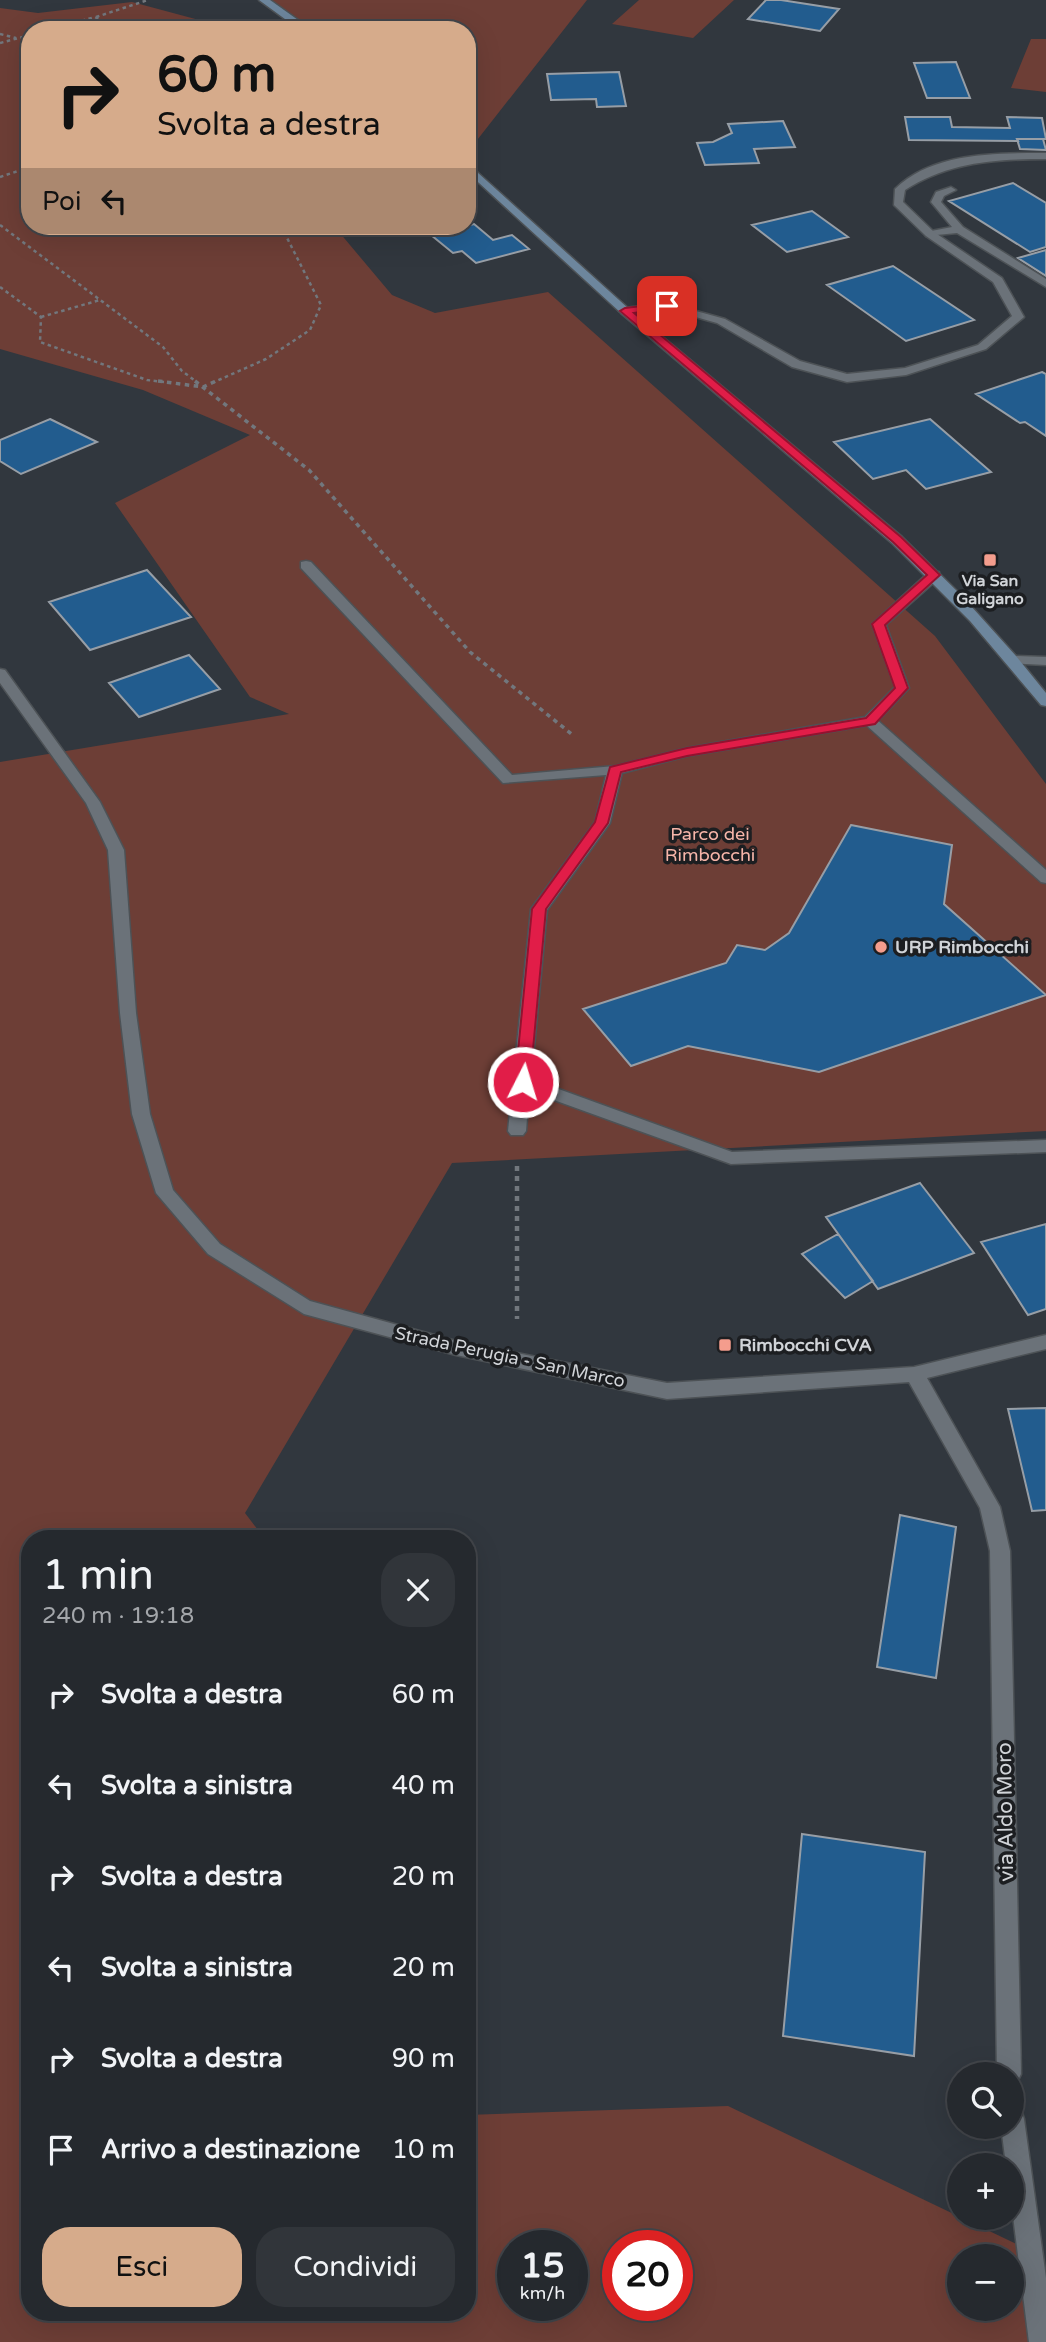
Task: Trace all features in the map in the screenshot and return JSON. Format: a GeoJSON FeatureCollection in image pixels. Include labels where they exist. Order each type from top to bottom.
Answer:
{"type":"FeatureCollection","features":[{"type":"Feature","properties":{"kind":"main road"},"geometry":{"type":"LineString","coordinates":[[264,0],[294,21]]}},
{"type":"Feature","properties":{"kind":"main road"},"geometry":{"type":"LineString","coordinates":[[476,174],[625,311],[897,540],[934,575],[1013,660],[1046,702]]}},
{"type":"Feature","properties":{"kind":"street"},"geometry":{"type":"LineString","coordinates":[[625,311],[667,306],[721,321],[796,364],[847,378],[906,371],[982,347],[1018,317],[999,280],[930,234],[898,203],[900,189],[914,178],[956,162],[1006,156],[1046,156]]}},
{"type":"Feature","properties":{"kind":"street"},"geometry":{"type":"LineString","coordinates":[[951,190],[940,194],[936,202],[959,229],[1046,284]]}},
{"type":"Feature","properties":{"kind":"street"},"geometry":{"type":"LineString","coordinates":[[930,234],[959,229]]}},
{"type":"Feature","properties":{"kind":"street"},"geometry":{"type":"LineString","coordinates":[[306,565],[508,780],[615,770],[687,752],[870,721],[902,688],[878,624],[934,575]]}},
{"type":"Feature","properties":{"kind":"street"},"geometry":{"type":"LineString","coordinates":[[1013,660],[1046,662]]}},
{"type":"Feature","properties":{"kind":"street","name":"Strada Perugia - San Marco"},"geometry":{"type":"LineString","coordinates":[[0,673],[93,802],[116,850],[128,1013],[141,1114],[165,1193],[214,1249],[304,1307],[456,1348],[667,1391],[914,1374],[1046,1342]]}},
{"type":"Feature","properties":{"kind":"street"},"geometry":{"type":"LineString","coordinates":[[870,721],[1046,878]]}},
{"type":"Feature","properties":{"kind":"street"},"geometry":{"type":"LineString","coordinates":[[517,1131],[539,909],[602,823],[615,770]]}},
{"type":"Feature","properties":{"kind":"street"},"geometry":{"type":"LineString","coordinates":[[523,1082],[731,1158],[1046,1146]]}},
{"type":"Feature","properties":{"kind":"street","name":"via Aldo Moro"},"geometry":{"type":"LineString","coordinates":[[914,1374],[990,1507],[1000,1551],[1009,2062]]}},
{"type":"Feature","properties":{"kind":"street"},"geometry":{"type":"LineString","coordinates":[[1015,2139],[1042,2342]]}},
{"type":"Feature","properties":{"kind":"path"},"geometry":{"type":"LineString","coordinates":[[81,21],[148,0]]}},
{"type":"Feature","properties":{"kind":"path"},"geometry":{"type":"LineString","coordinates":[[95,17],[102,21]]}},
{"type":"Feature","properties":{"kind":"path"},"geometry":{"type":"LineString","coordinates":[[0,34],[16,38]]}},
{"type":"Feature","properties":{"kind":"path"},"geometry":{"type":"LineString","coordinates":[[0,43],[21,37]]}},
{"type":"Feature","properties":{"kind":"path"},"geometry":{"type":"LineString","coordinates":[[0,177],[21,170]]}},
{"type":"Feature","properties":{"kind":"path"},"geometry":{"type":"LineString","coordinates":[[0,225],[163,347],[182,371],[309,470],[470,652],[615,770]]}},
{"type":"Feature","properties":{"kind":"path"},"geometry":{"type":"LineString","coordinates":[[41,317],[40,342],[147,380],[204,387],[266,359],[310,330],[321,305],[286,235]]}},
{"type":"Feature","properties":{"kind":"path"},"geometry":{"type":"LineString","coordinates":[[0,287],[41,317]]}},
{"type":"Feature","properties":{"kind":"path"},"geometry":{"type":"LineString","coordinates":[[41,317],[101,300]]}},
{"type":"Feature","properties":{"kind":"path"},"geometry":{"type":"LineString","coordinates":[[517,1131],[517,1321]]}},
{"type":"Feature","properties":{"kind":"green space"},"geometry":{"type":"Polygon","coordinates":[[[269,0],[587,0],[476,141],[476,21],[299,21],[269,0]]]}},
{"type":"Feature","properties":{"kind":"green space"},"geometry":{"type":"Polygon","coordinates":[[[639,0],[734,0],[693,38],[612,24],[639,0]]]}},
{"type":"Feature","properties":{"kind":"green space","name":"Parco dei Rimbocchi"},"geometry":{"type":"Polygon","coordinates":[[[132,2],[203,21],[21,21],[21,235],[342,235],[392,295],[435,313],[548,292],[935,636],[1046,784],[1046,1131],[452,1163],[245,1513],[258,1530],[21,1530],[21,2321],[476,2321],[476,2115],[728,2106],[947,2211],[947,2230],[987,2230],[1016,2244],[947,2244],[947,2321],[1024,2321],[1024,2248],[1029,2250],[1042,2342],[0,2342],[0,762],[289,714],[250,697],[115,503],[250,435],[143,390],[0,349],[0,8],[38,13],[132,2]]]}},
{"type":"Feature","properties":{"kind":"green space"},"geometry":{"type":"Polygon","coordinates":[[[1031,39],[1046,39],[1046,92],[1011,88],[1031,39]]]}},
{"type":"Feature","properties":{"kind":"building"},"geometry":{"type":"Polygon","coordinates":[[[766,0],[839,9],[820,31],[748,19],[766,0]]]}},
{"type":"Feature","properties":{"kind":"building"},"geometry":{"type":"Polygon","coordinates":[[[956,62],[970,98],[927,98],[914,63],[956,62]]]}},
{"type":"Feature","properties":{"kind":"building"},"geometry":{"type":"Polygon","coordinates":[[[619,72],[626,106],[597,107],[596,99],[551,100],[547,74],[619,72]]]}},
{"type":"Feature","properties":{"kind":"building"},"geometry":{"type":"Polygon","coordinates":[[[905,117],[950,117],[952,127],[1010,128],[1007,117],[1042,118],[1046,139],[909,140],[905,117]]]}},
{"type":"Feature","properties":{"kind":"building"},"geometry":{"type":"Polygon","coordinates":[[[783,121],[795,147],[754,149],[759,163],[705,165],[697,143],[713,142],[732,133],[728,124],[783,121]]]}},
{"type":"Feature","properties":{"kind":"building"},"geometry":{"type":"Polygon","coordinates":[[[1017,139],[1043,139],[1046,150],[1020,149],[1017,139]]]}},
{"type":"Feature","properties":{"kind":"building"},"geometry":{"type":"Polygon","coordinates":[[[1013,183],[1046,203],[1046,247],[1030,252],[949,201],[1013,183]]]}},
{"type":"Feature","properties":{"kind":"building"},"geometry":{"type":"Polygon","coordinates":[[[812,211],[848,237],[787,252],[752,225],[812,211]]]}},
{"type":"Feature","properties":{"kind":"building"},"geometry":{"type":"Polygon","coordinates":[[[476,226],[493,240],[512,235],[529,249],[476,263],[462,251],[453,253],[431,235],[476,235],[476,226]]]}},
{"type":"Feature","properties":{"kind":"building"},"geometry":{"type":"Polygon","coordinates":[[[1046,250],[1046,276],[1018,258],[1046,250]]]}},
{"type":"Feature","properties":{"kind":"building"},"geometry":{"type":"Polygon","coordinates":[[[893,266],[974,320],[906,341],[827,285],[893,266]]]}},
{"type":"Feature","properties":{"kind":"building"},"geometry":{"type":"Polygon","coordinates":[[[1042,372],[1046,374],[1046,436],[1025,422],[1020,423],[976,394],[1042,372]]]}},
{"type":"Feature","properties":{"kind":"building"},"geometry":{"type":"Polygon","coordinates":[[[50,419],[97,442],[21,474],[0,461],[0,440],[50,419]]]}},
{"type":"Feature","properties":{"kind":"building"},"geometry":{"type":"Polygon","coordinates":[[[930,419],[991,472],[926,489],[906,470],[873,479],[834,442],[930,419]]]}},
{"type":"Feature","properties":{"kind":"building"},"geometry":{"type":"Polygon","coordinates":[[[147,570],[191,617],[90,650],[49,602],[147,570]]]}},
{"type":"Feature","properties":{"kind":"building"},"geometry":{"type":"Polygon","coordinates":[[[189,655],[220,689],[139,717],[109,683],[189,655]]]}},
{"type":"Feature","properties":{"kind":"building","name":"URP Rimbocchi"},"geometry":{"type":"Polygon","coordinates":[[[851,825],[952,845],[944,904],[1046,995],[819,1072],[688,1046],[631,1066],[583,1009],[726,963],[737,945],[765,950],[789,933],[851,825]]]}},
{"type":"Feature","properties":{"kind":"building"},"geometry":{"type":"Polygon","coordinates":[[[920,1183],[974,1253],[878,1289],[826,1217],[920,1183]]]}},
{"type":"Feature","properties":{"kind":"building"},"geometry":{"type":"Polygon","coordinates":[[[1046,1224],[1046,1309],[1028,1315],[981,1242],[1046,1224]]]}},
{"type":"Feature","properties":{"kind":"building"},"geometry":{"type":"Polygon","coordinates":[[[838,1234],[873,1281],[845,1298],[802,1254],[838,1234]]]}},
{"type":"Feature","properties":{"kind":"building"},"geometry":{"type":"Polygon","coordinates":[[[1046,1408],[1046,1510],[1032,1511],[1008,1409],[1046,1408]]]}},
{"type":"Feature","properties":{"kind":"building"},"geometry":{"type":"Polygon","coordinates":[[[900,1515],[956,1527],[936,1678],[877,1667],[900,1515]]]}},
{"type":"Feature","properties":{"kind":"building"},"geometry":{"type":"Polygon","coordinates":[[[802,1834],[925,1852],[914,2056],[783,2036],[802,1834]]]}},
{"type":"Feature","properties":{"kind":"place","name":"Via San Galigano"},"geometry":{"type":"Point","coordinates":[990,560]}},
{"type":"Feature","properties":{"kind":"place","name":"URP Rimbocchi"},"geometry":{"type":"Point","coordinates":[881,947]}},
{"type":"Feature","properties":{"kind":"place","name":"Rimbocchi CVA"},"geometry":{"type":"Point","coordinates":[725,1345]}},
{"type":"Feature","properties":{"kind":"route"},"geometry":{"type":"LineString","coordinates":[[523,1082],[539,909],[602,823],[615,770],[687,752],[870,721],[902,688],[878,624],[934,575],[897,540],[625,311],[667,306]]}}]}
